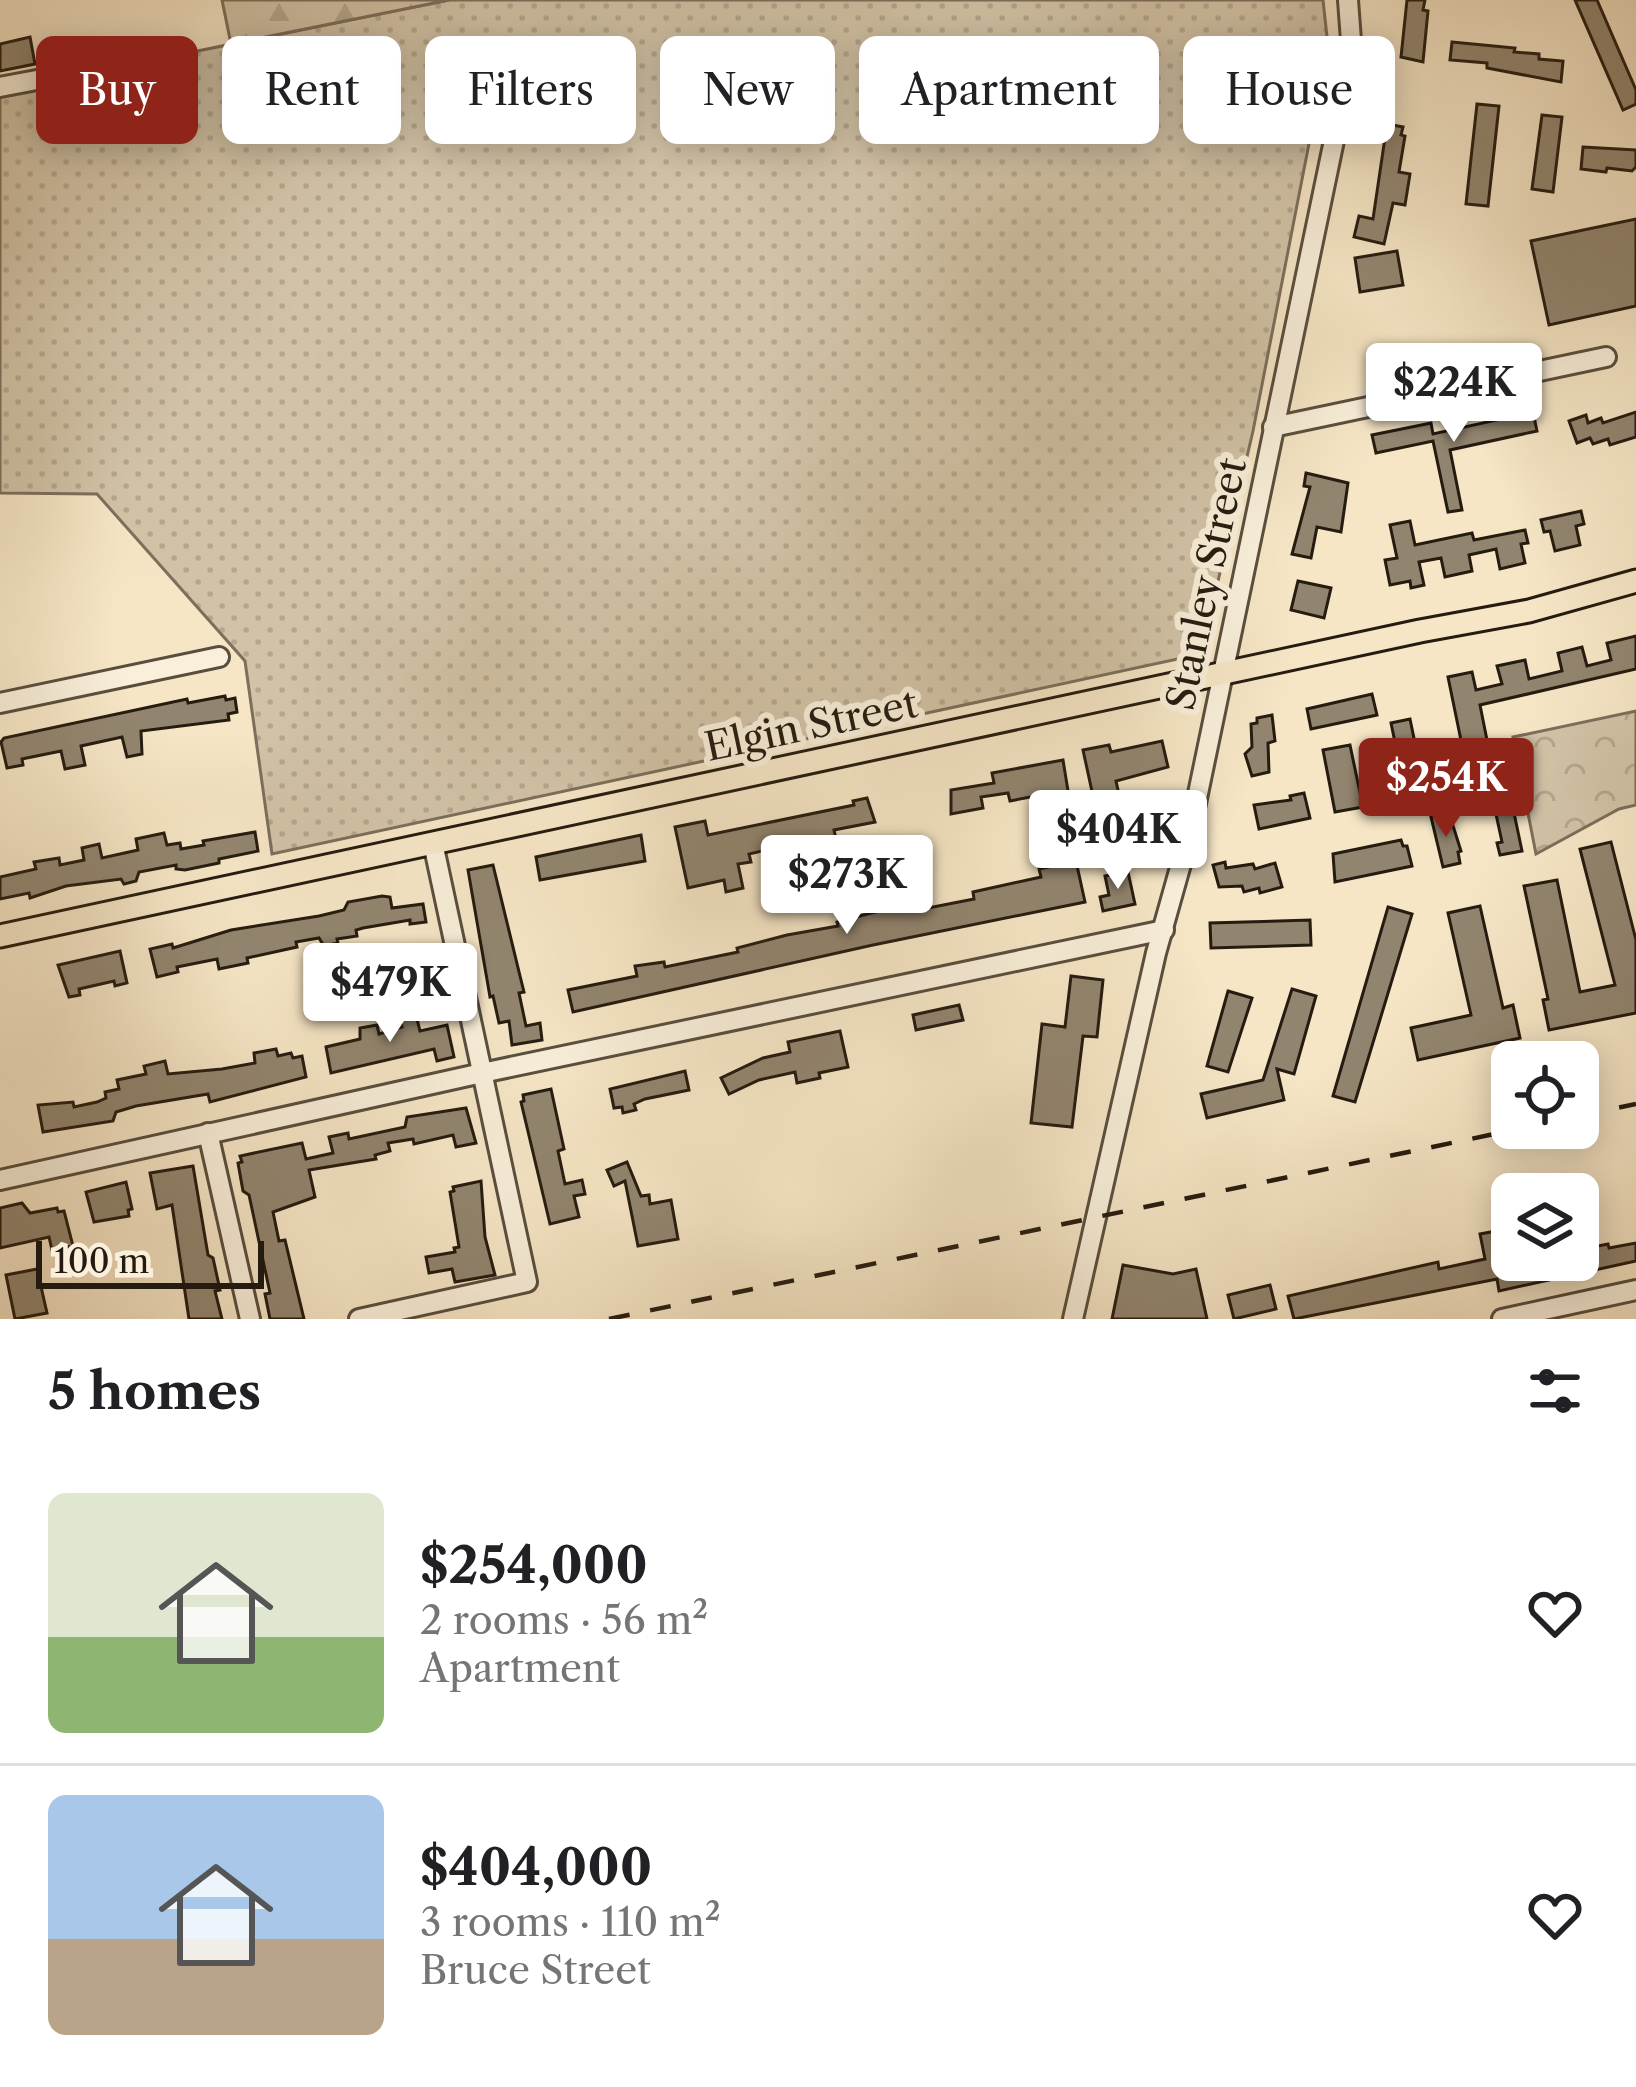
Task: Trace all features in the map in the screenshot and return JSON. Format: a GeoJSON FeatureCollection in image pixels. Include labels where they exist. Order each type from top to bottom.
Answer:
{"type":"FeatureCollection","features":[{"type":"Feature","properties":{"kind":"main road","name":"Elgin Street"},"geometry":{"type":"LineString","coordinates":[[0,936],[1529,611],[1636,580]]}},
{"type":"Feature","properties":{"kind":"street","name":"Stanley Street"},"geometry":{"type":"LineString","coordinates":[[1073,1319],[1190,832],[1352,54],[1348,0]]}},
{"type":"Feature","properties":{"kind":"street"},"geometry":{"type":"LineString","coordinates":[[0,87],[36,80]]}},
{"type":"Feature","properties":{"kind":"street"},"geometry":{"type":"LineString","coordinates":[[1274,427],[1606,357]]}},
{"type":"Feature","properties":{"kind":"street"},"geometry":{"type":"LineString","coordinates":[[0,703],[219,657]]}},
{"type":"Feature","properties":{"kind":"street"},"geometry":{"type":"LineString","coordinates":[[359,1319],[527,1282],[433,843]]}},
{"type":"Feature","properties":{"kind":"street"},"geometry":{"type":"LineString","coordinates":[[0,1180],[1164,930]]}},
{"type":"Feature","properties":{"kind":"street"},"geometry":{"type":"LineString","coordinates":[[208,1133],[250,1319]]}},
{"type":"Feature","properties":{"kind":"street"},"geometry":{"type":"LineString","coordinates":[[1502,1319],[1636,1290]]}},
{"type":"Feature","properties":{"kind":"green space"},"geometry":{"type":"Polygon","coordinates":[[[222,0],[449,0],[271,36],[229,36],[222,0]]]}},
{"type":"Feature","properties":{"kind":"green space"},"geometry":{"type":"Polygon","coordinates":[[[449,0],[1323,0],[1327,36],[1183,36],[1183,144],[1309,144],[1253,431],[1201,654],[272,854],[245,661],[97,494],[0,493],[0,91],[36,84],[36,144],[198,144],[198,51],[222,46],[222,144],[401,144],[401,36],[271,36],[449,0]]]}},
{"type":"Feature","properties":{"kind":"green space"},"geometry":{"type":"Polygon","coordinates":[[[1636,711],[1636,805],[1619,809],[1536,854],[1513,737],[1636,711]]]}},
{"type":"Feature","properties":{"kind":"building"},"geometry":{"type":"Polygon","coordinates":[[[1407,0],[1425,0],[1423,10],[1428,11],[1423,62],[1401,57],[1407,0]]]}},
{"type":"Feature","properties":{"kind":"building"},"geometry":{"type":"Polygon","coordinates":[[[1575,0],[1597,0],[1636,90],[1636,104],[1623,110],[1575,0]]]}},
{"type":"Feature","properties":{"kind":"building"},"geometry":{"type":"Polygon","coordinates":[[[30,37],[35,64],[0,71],[0,44],[30,37]]]}},
{"type":"Feature","properties":{"kind":"building"},"geometry":{"type":"Polygon","coordinates":[[[1452,42],[1515,48],[1514,52],[1539,54],[1539,59],[1563,61],[1561,82],[1487,68],[1487,63],[1450,60],[1452,42]]]}},
{"type":"Feature","properties":{"kind":"building"},"geometry":{"type":"Polygon","coordinates":[[[1477,104],[1499,106],[1488,206],[1466,204],[1477,104]]]}},
{"type":"Feature","properties":{"kind":"building"},"geometry":{"type":"Polygon","coordinates":[[[1542,115],[1562,117],[1553,192],[1532,189],[1542,115]]]}},
{"type":"Feature","properties":{"kind":"building"},"geometry":{"type":"Polygon","coordinates":[[[1395,126],[1403,127],[1399,172],[1410,174],[1405,205],[1393,203],[1384,244],[1354,237],[1359,216],[1373,219],[1384,144],[1395,144],[1395,126]]]}},
{"type":"Feature","properties":{"kind":"building"},"geometry":{"type":"Polygon","coordinates":[[[1583,147],[1636,150],[1636,167],[1632,171],[1607,168],[1606,172],[1581,169],[1583,147]]]}},
{"type":"Feature","properties":{"kind":"building"},"geometry":{"type":"Polygon","coordinates":[[[1636,219],[1636,306],[1549,325],[1531,241],[1636,219]]]}},
{"type":"Feature","properties":{"kind":"building"},"geometry":{"type":"Polygon","coordinates":[[[1397,251],[1403,285],[1360,292],[1355,258],[1397,251]]]}},
{"type":"Feature","properties":{"kind":"building"},"geometry":{"type":"Polygon","coordinates":[[[1533,412],[1537,431],[1450,450],[1462,510],[1448,512],[1433,441],[1376,453],[1372,435],[1431,423],[1433,434],[1533,412]]]}},
{"type":"Feature","properties":{"kind":"building"},"geometry":{"type":"Polygon","coordinates":[[[1636,412],[1636,437],[1610,445],[1608,439],[1577,443],[1569,421],[1586,415],[1588,423],[1601,418],[1603,423],[1636,412]]]}},
{"type":"Feature","properties":{"kind":"building"},"geometry":{"type":"Polygon","coordinates":[[[1306,473],[1348,483],[1341,532],[1317,527],[1311,558],[1292,554],[1310,487],[1304,486],[1306,473]]]}},
{"type":"Feature","properties":{"kind":"building"},"geometry":{"type":"Polygon","coordinates":[[[1581,511],[1584,524],[1576,526],[1580,545],[1555,551],[1550,531],[1544,532],[1541,520],[1581,511]]]}},
{"type":"Feature","properties":{"kind":"building"},"geometry":{"type":"Polygon","coordinates":[[[1410,521],[1415,545],[1472,533],[1474,540],[1525,530],[1528,543],[1521,544],[1525,563],[1500,569],[1496,549],[1469,555],[1472,571],[1445,577],[1441,558],[1419,562],[1424,585],[1411,588],[1410,581],[1390,585],[1385,560],[1397,558],[1390,525],[1410,521]]]}},
{"type":"Feature","properties":{"kind":"building"},"geometry":{"type":"Polygon","coordinates":[[[1298,581],[1331,588],[1324,618],[1291,610],[1298,581]]]}},
{"type":"Feature","properties":{"kind":"building"},"geometry":{"type":"Polygon","coordinates":[[[1636,636],[1636,669],[1480,705],[1489,750],[1464,755],[1448,677],[1472,672],[1476,690],[1502,684],[1497,666],[1525,660],[1529,679],[1562,671],[1558,653],[1582,647],[1587,666],[1611,660],[1607,643],[1636,636]]]}},
{"type":"Feature","properties":{"kind":"building"},"geometry":{"type":"Polygon","coordinates":[[[1372,694],[1377,715],[1311,729],[1307,709],[1372,694]]]}},
{"type":"Feature","properties":{"kind":"building"},"geometry":{"type":"Polygon","coordinates":[[[225,696],[226,700],[235,698],[237,712],[228,714],[229,720],[141,731],[142,754],[127,757],[122,737],[81,746],[85,765],[65,769],[61,751],[22,759],[23,765],[7,768],[4,738],[187,699],[188,703],[225,696]]]}},
{"type":"Feature","properties":{"kind":"building"},"geometry":{"type":"Polygon","coordinates":[[[1272,715],[1275,741],[1268,743],[1269,772],[1252,776],[1245,754],[1252,747],[1251,724],[1272,715]]]}},
{"type":"Feature","properties":{"kind":"building"},"geometry":{"type":"Polygon","coordinates":[[[1410,719],[1423,782],[1404,786],[1391,723],[1410,719]]]}},
{"type":"Feature","properties":{"kind":"building"},"geometry":{"type":"Polygon","coordinates":[[[1162,741],[1168,767],[1116,781],[1120,799],[1096,810],[1083,750],[1109,745],[1111,752],[1162,741]]]}},
{"type":"Feature","properties":{"kind":"building"},"geometry":{"type":"Polygon","coordinates":[[[1350,745],[1363,807],[1335,812],[1323,750],[1350,745]]]}},
{"type":"Feature","properties":{"kind":"building"},"geometry":{"type":"Polygon","coordinates":[[[1063,760],[1069,797],[1047,801],[1046,794],[1010,801],[1008,793],[981,797],[983,808],[951,814],[951,790],[994,783],[992,773],[1063,760]]]}},
{"type":"Feature","properties":{"kind":"building"},"geometry":{"type":"Polygon","coordinates":[[[1509,789],[1522,851],[1500,855],[1494,805],[1489,806],[1486,794],[1509,789]]]}},
{"type":"Feature","properties":{"kind":"building"},"geometry":{"type":"Polygon","coordinates":[[[1304,793],[1310,818],[1259,829],[1254,805],[1291,800],[1290,796],[1304,793]]]}},
{"type":"Feature","properties":{"kind":"building"},"geometry":{"type":"Polygon","coordinates":[[[867,798],[875,822],[834,830],[837,843],[819,847],[817,838],[749,854],[751,862],[738,864],[743,888],[726,892],[724,880],[688,888],[675,827],[705,821],[708,835],[854,805],[853,801],[867,798]]]}},
{"type":"Feature","properties":{"kind":"building"},"geometry":{"type":"Polygon","coordinates":[[[1449,813],[1460,863],[1443,867],[1431,817],[1449,813]]]}},
{"type":"Feature","properties":{"kind":"building"},"geometry":{"type":"Polygon","coordinates":[[[1131,826],[1138,858],[1115,863],[1109,830],[1131,826]]]}},
{"type":"Feature","properties":{"kind":"building"},"geometry":{"type":"Polygon","coordinates":[[[255,832],[258,851],[219,859],[219,863],[139,872],[136,881],[124,884],[121,879],[66,886],[30,898],[29,893],[0,899],[0,877],[36,869],[34,862],[59,858],[60,865],[84,860],[82,848],[99,844],[102,858],[138,850],[136,839],[164,833],[167,845],[180,843],[181,849],[255,832]]]}},
{"type":"Feature","properties":{"kind":"building"},"geometry":{"type":"Polygon","coordinates":[[[641,835],[645,861],[540,880],[536,857],[641,835]]]}},
{"type":"Feature","properties":{"kind":"building"},"geometry":{"type":"Polygon","coordinates":[[[1401,840],[1412,866],[1335,882],[1333,854],[1401,840]]]}},
{"type":"Feature","properties":{"kind":"building"},"geometry":{"type":"Polygon","coordinates":[[[1611,842],[1636,940],[1636,1013],[1549,1030],[1543,1000],[1548,999],[1524,886],[1557,880],[1580,992],[1615,985],[1580,849],[1611,842]]]}},
{"type":"Feature","properties":{"kind":"building"},"geometry":{"type":"Polygon","coordinates":[[[1076,861],[1085,902],[573,1012],[568,990],[637,976],[635,966],[664,962],[665,967],[738,952],[737,948],[926,901],[928,908],[974,899],[973,892],[1041,877],[1039,869],[1076,861]]]}},
{"type":"Feature","properties":{"kind":"building"},"geometry":{"type":"Polygon","coordinates":[[[1225,862],[1226,868],[1253,864],[1255,869],[1275,863],[1282,887],[1260,893],[1259,888],[1244,892],[1242,886],[1219,887],[1213,865],[1225,862]]]}},
{"type":"Feature","properties":{"kind":"building"},"geometry":{"type":"Polygon","coordinates":[[[493,865],[524,992],[519,993],[526,1026],[540,1023],[542,1040],[512,1045],[509,1021],[499,1023],[490,997],[468,870],[493,865]]]}},
{"type":"Feature","properties":{"kind":"building"},"geometry":{"type":"Polygon","coordinates":[[[1128,872],[1135,904],[1103,911],[1100,897],[1109,895],[1105,876],[1128,872]]]}},
{"type":"Feature","properties":{"kind":"building"},"geometry":{"type":"Polygon","coordinates":[[[390,897],[392,908],[423,904],[426,922],[363,928],[356,930],[357,936],[337,939],[338,943],[324,946],[319,938],[296,942],[297,947],[247,958],[248,963],[219,969],[217,959],[177,967],[178,972],[157,977],[150,949],[319,916],[344,910],[348,902],[390,897]]]}},
{"type":"Feature","properties":{"kind":"building"},"geometry":{"type":"Polygon","coordinates":[[[1480,906],[1503,1008],[1513,1005],[1520,1038],[1418,1060],[1411,1028],[1471,1015],[1448,913],[1480,906]]]}},
{"type":"Feature","properties":{"kind":"building"},"geometry":{"type":"Polygon","coordinates":[[[1388,907],[1412,914],[1355,1102],[1333,1096],[1388,907]]]}},
{"type":"Feature","properties":{"kind":"building"},"geometry":{"type":"Polygon","coordinates":[[[1310,920],[1311,945],[1211,948],[1210,923],[1310,920]]]}},
{"type":"Feature","properties":{"kind":"building"},"geometry":{"type":"Polygon","coordinates":[[[120,951],[127,983],[79,989],[80,995],[69,997],[58,965],[120,951]]]}},
{"type":"Feature","properties":{"kind":"building"},"geometry":{"type":"Polygon","coordinates":[[[1071,976],[1103,980],[1097,1037],[1083,1036],[1072,1127],[1031,1123],[1042,1024],[1065,1027],[1071,976]]]}},
{"type":"Feature","properties":{"kind":"building"},"geometry":{"type":"Polygon","coordinates":[[[1292,989],[1316,996],[1294,1074],[1277,1069],[1284,1100],[1207,1118],[1201,1094],[1263,1080],[1292,989]]]}},
{"type":"Feature","properties":{"kind":"building"},"geometry":{"type":"Polygon","coordinates":[[[1228,991],[1252,998],[1228,1072],[1207,1066],[1228,991]]]}},
{"type":"Feature","properties":{"kind":"building"},"geometry":{"type":"Polygon","coordinates":[[[959,1005],[963,1020],[916,1030],[913,1015],[959,1005]]]}},
{"type":"Feature","properties":{"kind":"building"},"geometry":{"type":"Polygon","coordinates":[[[416,1015],[420,1031],[447,1025],[454,1057],[437,1061],[434,1049],[331,1073],[326,1047],[360,1039],[360,1028],[377,1025],[379,1034],[402,1027],[400,1019],[416,1015]]]}},
{"type":"Feature","properties":{"kind":"building"},"geometry":{"type":"Polygon","coordinates":[[[840,1031],[848,1067],[797,1083],[795,1072],[759,1080],[729,1094],[721,1078],[763,1058],[790,1052],[788,1042],[840,1031]]]}},
{"type":"Feature","properties":{"kind":"building"},"geometry":{"type":"Polygon","coordinates":[[[276,1049],[278,1056],[302,1056],[306,1077],[210,1102],[208,1094],[136,1106],[116,1112],[113,1121],[43,1132],[38,1105],[73,1102],[74,1107],[97,1102],[106,1098],[105,1092],[119,1089],[117,1080],[146,1074],[144,1066],[165,1061],[168,1074],[222,1069],[255,1063],[254,1053],[276,1049]]]}},
{"type":"Feature","properties":{"kind":"building"},"geometry":{"type":"Polygon","coordinates":[[[685,1071],[689,1090],[645,1099],[634,1104],[636,1110],[623,1113],[622,1107],[614,1108],[610,1089],[685,1071]]]}},
{"type":"Feature","properties":{"kind":"building"},"geometry":{"type":"Polygon","coordinates":[[[551,1089],[564,1149],[558,1151],[565,1184],[582,1180],[585,1194],[574,1196],[579,1217],[550,1224],[521,1102],[523,1095],[551,1089]]]}},
{"type":"Feature","properties":{"kind":"building"},"geometry":{"type":"Polygon","coordinates":[[[466,1108],[476,1143],[456,1147],[453,1135],[414,1144],[413,1139],[388,1143],[390,1151],[375,1155],[376,1159],[309,1170],[315,1197],[273,1212],[279,1241],[285,1240],[304,1319],[270,1319],[265,1294],[270,1293],[249,1195],[243,1191],[240,1156],[302,1143],[306,1159],[333,1153],[329,1137],[348,1133],[349,1139],[405,1127],[407,1117],[466,1108]]]}},
{"type":"Feature","properties":{"kind":"building"},"geometry":{"type":"Polygon","coordinates":[[[627,1162],[641,1196],[649,1195],[650,1204],[671,1200],[678,1239],[638,1246],[625,1181],[614,1186],[607,1170],[627,1162]]]}},
{"type":"Feature","properties":{"kind":"building"},"geometry":{"type":"Polygon","coordinates":[[[193,1166],[222,1319],[189,1319],[172,1205],[157,1209],[150,1173],[193,1166]]]}},
{"type":"Feature","properties":{"kind":"building"},"geometry":{"type":"Polygon","coordinates":[[[481,1181],[485,1237],[495,1275],[455,1282],[452,1269],[429,1273],[426,1257],[455,1252],[459,1247],[450,1192],[453,1187],[481,1181]]]}},
{"type":"Feature","properties":{"kind":"building"},"geometry":{"type":"Polygon","coordinates":[[[126,1182],[132,1209],[129,1216],[94,1222],[86,1192],[126,1182]]]}},
{"type":"Feature","properties":{"kind":"building"},"geometry":{"type":"Polygon","coordinates":[[[22,1203],[30,1213],[64,1211],[73,1246],[52,1250],[49,1237],[0,1248],[0,1208],[22,1203]]]}},
{"type":"Feature","properties":{"kind":"building"},"geometry":{"type":"Polygon","coordinates":[[[1491,1232],[1491,1280],[1294,1319],[1288,1296],[1438,1262],[1439,1269],[1485,1259],[1480,1234],[1491,1232]]]}},
{"type":"Feature","properties":{"kind":"building"},"geometry":{"type":"Polygon","coordinates":[[[1636,1243],[1636,1261],[1599,1269],[1599,1246],[1636,1243]]]}},
{"type":"Feature","properties":{"kind":"building"},"geometry":{"type":"Polygon","coordinates":[[[1123,1265],[1173,1274],[1196,1269],[1207,1319],[1112,1319],[1123,1265]]]}},
{"type":"Feature","properties":{"kind":"building"},"geometry":{"type":"Polygon","coordinates":[[[37,1269],[47,1313],[15,1319],[6,1275],[37,1269]]]}},
{"type":"Feature","properties":{"kind":"building"},"geometry":{"type":"Polygon","coordinates":[[[1497,1281],[1545,1281],[1499,1291],[1497,1281]]]}},
{"type":"Feature","properties":{"kind":"building"},"geometry":{"type":"Polygon","coordinates":[[[1270,1285],[1276,1309],[1234,1319],[1228,1295],[1270,1285]]]}},
{"type":"Feature","properties":{"kind":"railway"},"geometry":{"type":"LineString","coordinates":[[1599,1112],[1636,1104]]}},
{"type":"Feature","properties":{"kind":"railway"},"geometry":{"type":"LineString","coordinates":[[609,1319],[1491,1135]]}}]}
